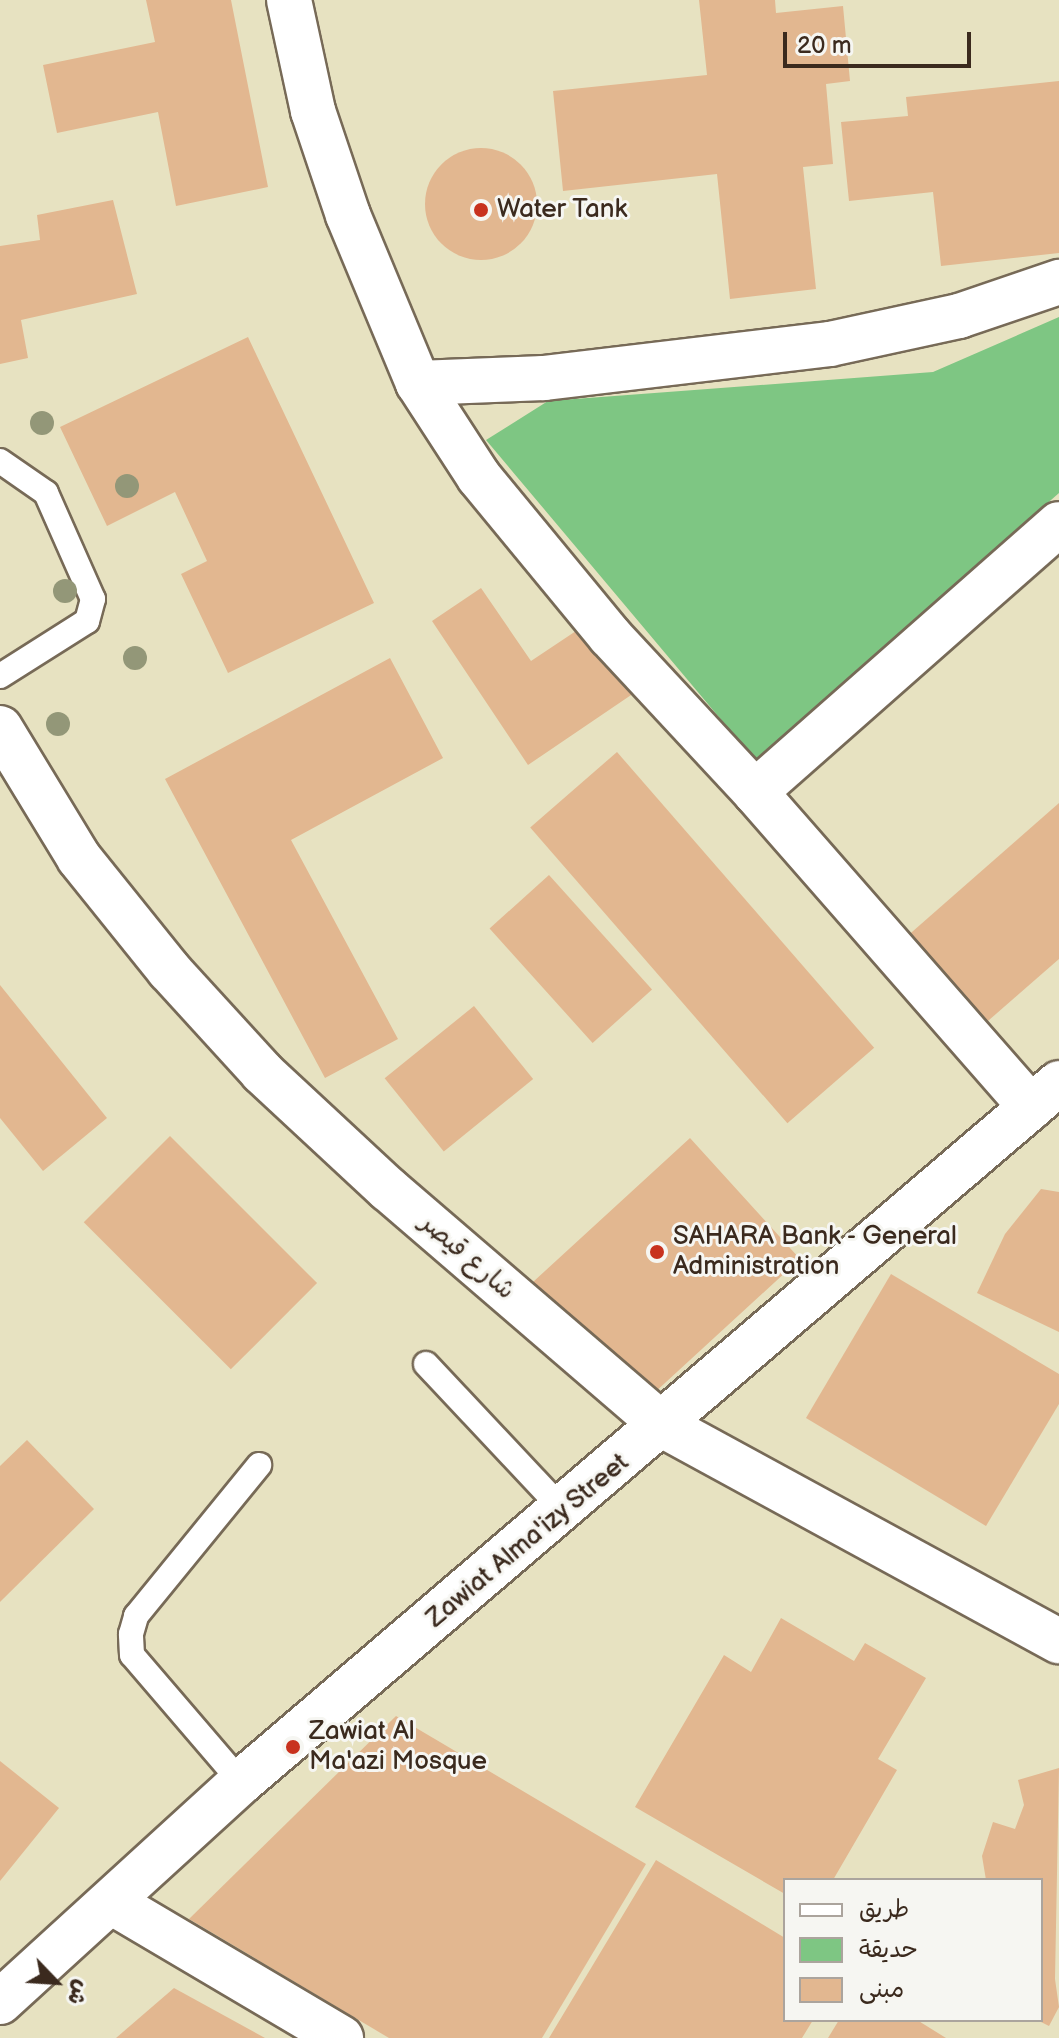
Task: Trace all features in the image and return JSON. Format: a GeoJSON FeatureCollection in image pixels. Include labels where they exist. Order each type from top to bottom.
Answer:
{"type":"FeatureCollection","features":[{"type":"Feature","properties":{"kind":"street"},"geometry":{"type":"LineString","coordinates":[[289,0],[313,111],[348,215],[418,383],[522,535],[755,792],[1045,1095]]}},
{"type":"Feature","properties":{"kind":"street"},"geometry":{"type":"LineString","coordinates":[[418,383],[544,378],[830,344],[932,324],[1059,282]]}},
{"type":"Feature","properties":{"kind":"street"},"geometry":{"type":"LineString","coordinates":[[755,792],[1059,524]]}},
{"type":"Feature","properties":{"kind":"street","name":"شارع قيصر"},"geometry":{"type":"LineString","coordinates":[[0,728],[79,858],[169,970],[262,1072],[388,1189],[664,1426],[1059,1641]]}},
{"type":"Feature","properties":{"kind":"street","name":"Zawiat Alma'izy Street"},"geometry":{"type":"LineString","coordinates":[[0,2002],[113,1903],[241,1782],[664,1426],[1045,1095]]}},
{"type":"Feature","properties":{"kind":"street"},"geometry":{"type":"LineString","coordinates":[[113,1903],[341,2038]]}},
{"type":"Feature","properties":{"kind":"lane"},"geometry":{"type":"LineString","coordinates":[[0,461],[46,493],[93,599],[87,621],[0,676]]}},
{"type":"Feature","properties":{"kind":"lane"},"geometry":{"type":"LineString","coordinates":[[426,1364],[564,1511]]}},
{"type":"Feature","properties":{"kind":"lane"},"geometry":{"type":"LineString","coordinates":[[241,1782],[132,1655],[131,1634],[136,1616],[259,1465]]}},
{"type":"Feature","properties":{"kind":"green space"},"geometry":{"type":"Polygon","coordinates":[[[1059,317],[1059,493],[755,760],[486,440],[548,401],[933,372],[1059,317]]]}},
{"type":"Feature","properties":{"kind":"building"},"geometry":{"type":"Polygon","coordinates":[[[146,0],[231,0],[268,187],[176,206],[158,112],[57,133],[43,65],[155,42],[146,0]]]}},
{"type":"Feature","properties":{"kind":"building"},"geometry":{"type":"Polygon","coordinates":[[[699,0],[775,0],[776,13],[843,6],[850,81],[826,84],[833,164],[803,167],[816,289],[730,299],[717,174],[563,191],[553,91],[707,75],[699,0]]]}},
{"type":"Feature","properties":{"kind":"building"},"geometry":{"type":"Polygon","coordinates":[[[1059,81],[1059,253],[941,266],[933,192],[849,201],[841,122],[908,116],[906,97],[1059,81]]]}},
{"type":"Feature","properties":{"kind":"building","name":"Water Tank"},"geometry":{"type":"Polygon","coordinates":[[[481,148],[502,152],[521,164],[533,183],[537,204],[533,225],[521,244],[502,256],[481,260],[460,256],[441,244],[429,225],[425,204],[429,183],[441,164],[460,152],[481,148]]]}},
{"type":"Feature","properties":{"kind":"building"},"geometry":{"type":"Polygon","coordinates":[[[113,200],[137,294],[21,320],[28,358],[0,364],[0,246],[40,240],[37,215],[113,200]]]}},
{"type":"Feature","properties":{"kind":"building"},"geometry":{"type":"Polygon","coordinates":[[[248,337],[374,603],[228,673],[181,574],[207,561],[175,492],[107,526],[60,427],[248,337]]]}},
{"type":"Feature","properties":{"kind":"building"},"geometry":{"type":"Polygon","coordinates":[[[481,588],[531,661],[591,621],[637,691],[528,765],[432,621],[481,588]]]}},
{"type":"Feature","properties":{"kind":"building"},"geometry":{"type":"Polygon","coordinates":[[[390,658],[443,758],[291,840],[398,1039],[325,1078],[165,779],[390,658]]]}},
{"type":"Feature","properties":{"kind":"building"},"geometry":{"type":"Polygon","coordinates":[[[617,752],[874,1048],[787,1123],[530,827],[617,752]]]}},
{"type":"Feature","properties":{"kind":"building"},"geometry":{"type":"Polygon","coordinates":[[[1059,803],[1059,959],[973,1034],[896,946],[1059,803]]]}},
{"type":"Feature","properties":{"kind":"building"},"geometry":{"type":"Polygon","coordinates":[[[549,875],[652,989],[593,1043],[490,929],[549,875]]]}},
{"type":"Feature","properties":{"kind":"building"},"geometry":{"type":"Polygon","coordinates":[[[0,985],[107,1118],[43,1171],[0,1118],[0,985]]]}},
{"type":"Feature","properties":{"kind":"building"},"geometry":{"type":"Polygon","coordinates":[[[474,1006],[533,1079],[444,1151],[385,1078],[474,1006]]]}},
{"type":"Feature","properties":{"kind":"building"},"geometry":{"type":"Polygon","coordinates":[[[170,1136],[317,1283],[231,1369],[84,1222],[170,1136]]]}},
{"type":"Feature","properties":{"kind":"building"},"geometry":{"type":"Polygon","coordinates":[[[690,1138],[800,1259],[653,1394],[613,1372],[590,1393],[509,1304],[690,1138]]]}},
{"type":"Feature","properties":{"kind":"building"},"geometry":{"type":"Polygon","coordinates":[[[1041,1189],[1059,1192],[1059,1332],[977,1293],[1005,1234],[1041,1189]]]}},
{"type":"Feature","properties":{"kind":"building"},"geometry":{"type":"Polygon","coordinates":[[[891,1274],[1059,1374],[1059,1404],[986,1526],[806,1418],[891,1274]]]}},
{"type":"Feature","properties":{"kind":"building"},"geometry":{"type":"Polygon","coordinates":[[[27,1440],[94,1509],[0,1602],[0,1466],[27,1440]]]}},
{"type":"Feature","properties":{"kind":"building"},"geometry":{"type":"Polygon","coordinates":[[[781,1618],[854,1661],[865,1643],[926,1678],[878,1759],[897,1770],[834,1878],[783,1878],[783,1893],[635,1807],[724,1655],[751,1672],[781,1618]]]}},
{"type":"Feature","properties":{"kind":"building","name":"Zawiat Al Ma'azi Mosque"},"geometry":{"type":"Polygon","coordinates":[[[396,1716],[646,1864],[542,2038],[389,2038],[189,1919],[396,1716]]]}},
{"type":"Feature","properties":{"kind":"building"},"geometry":{"type":"Polygon","coordinates":[[[0,1761],[59,1808],[0,1881],[0,1761]]]}},
{"type":"Feature","properties":{"kind":"building"},"geometry":{"type":"Polygon","coordinates":[[[1059,1768],[1055,1979],[1059,2007],[1049,2026],[1041,2022],[1043,1878],[986,1878],[982,1856],[993,1822],[1015,1829],[1024,1805],[1018,1780],[1059,1768]]]}},
{"type":"Feature","properties":{"kind":"building"},"geometry":{"type":"Polygon","coordinates":[[[656,1860],[783,1937],[783,2022],[812,2022],[802,2038],[549,2038],[656,1860]]]}},
{"type":"Feature","properties":{"kind":"building"},"geometry":{"type":"Polygon","coordinates":[[[174,1988],[265,2038],[116,2038],[174,1988]]]}},
{"type":"Feature","properties":{"kind":"building"},"geometry":{"type":"Polygon","coordinates":[[[838,2022],[920,2022],[946,2038],[828,2038],[838,2022]]]}},
{"type":"Feature","properties":{"kind":"place","name":"Water Tank"},"geometry":{"type":"Point","coordinates":[481,210]}},
{"type":"Feature","properties":{"kind":"place","name":"SAHARA Bank - General Administration"},"geometry":{"type":"Point","coordinates":[657,1252]}},
{"type":"Feature","properties":{"kind":"place","name":"Zawiat Al Ma'azi Mosque"},"geometry":{"type":"Point","coordinates":[293,1747]}}]}
